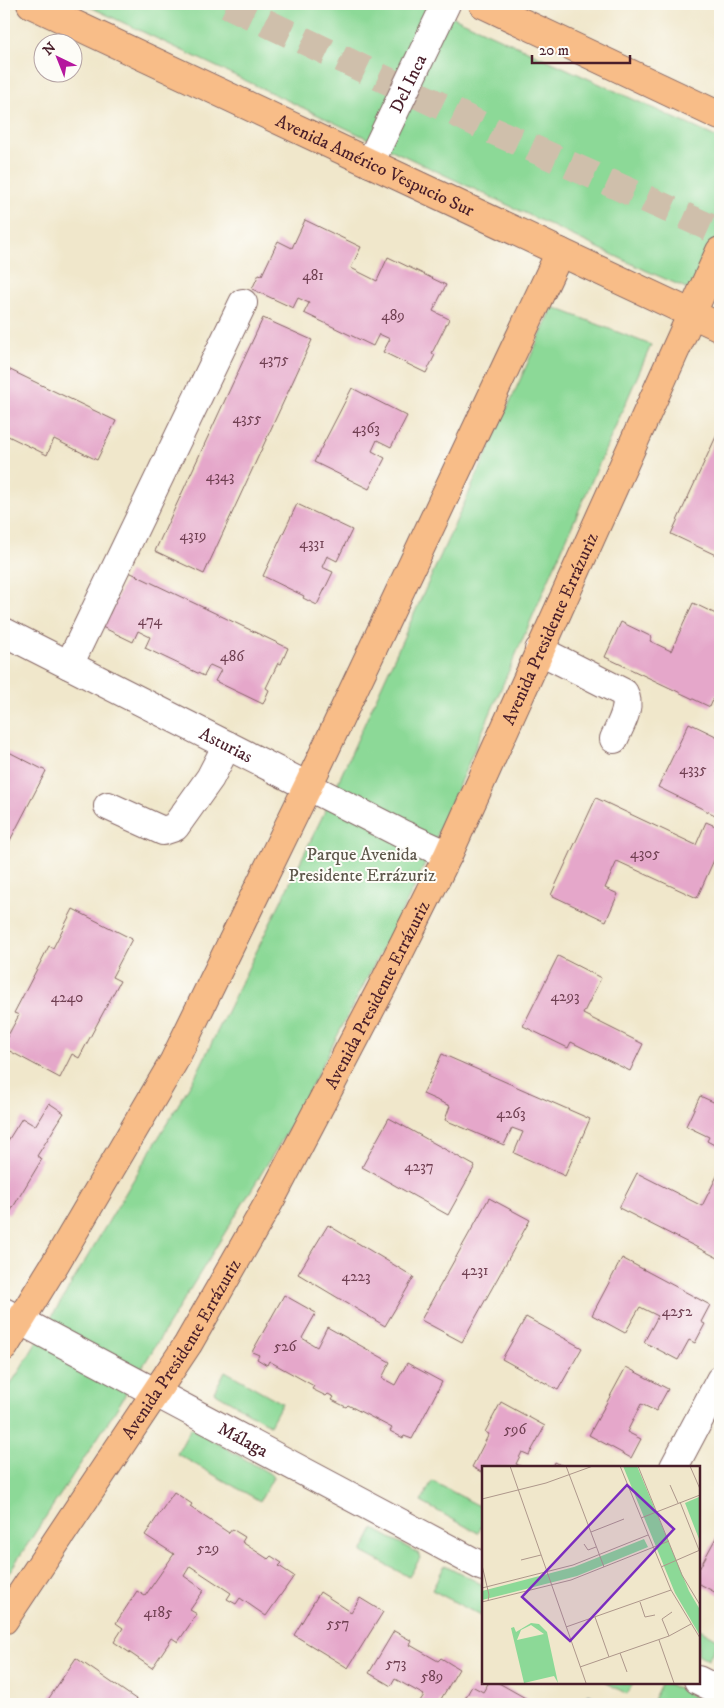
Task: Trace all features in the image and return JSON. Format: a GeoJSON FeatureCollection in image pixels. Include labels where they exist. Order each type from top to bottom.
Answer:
{"type":"FeatureCollection","features":[{"type":"Feature","properties":{"kind":"main road","name":"Avenida Américo Vespucio Sur"},"geometry":{"type":"LineString","coordinates":[[31,4],[720,328]]}},
{"type":"Feature","properties":{"kind":"main road"},"geometry":{"type":"LineString","coordinates":[[483,4],[720,116]]}},
{"type":"Feature","properties":{"kind":"main road","name":"Avenida Presidente Errázuriz"},"geometry":{"type":"LineString","coordinates":[[4,1620],[188,1344],[272,1197],[381,990],[448,855],[720,251]]}},
{"type":"Feature","properties":{"kind":"main road"},"geometry":{"type":"LineString","coordinates":[[4,1347],[12,1317],[174,1061],[308,786],[560,252]]}},
{"type":"Feature","properties":{"kind":"street","name":"Del Inca"},"geometry":{"type":"LineString","coordinates":[[370,163],[446,4]]}},
{"type":"Feature","properties":{"kind":"street"},"geometry":{"type":"LineString","coordinates":[[69,665],[243,303]]}},
{"type":"Feature","properties":{"kind":"street","name":"Asturias"},"geometry":{"type":"LineString","coordinates":[[4,632],[402,834],[448,855]]}},
{"type":"Feature","properties":{"kind":"street"},"geometry":{"type":"LineString","coordinates":[[539,650],[624,693],[628,699],[627,709],[614,739]]}},
{"type":"Feature","properties":{"kind":"street"},"geometry":{"type":"LineString","coordinates":[[108,806],[163,831],[175,827],[210,778],[227,744]]}},
{"type":"Feature","properties":{"kind":"street","name":"Málaga"},"geometry":{"type":"LineString","coordinates":[[12,1317],[482,1566]]}},
{"type":"Feature","properties":{"kind":"street"},"geometry":{"type":"LineString","coordinates":[[675,1466],[720,1380]]}},
{"type":"Feature","properties":{"kind":"street"},"geometry":{"type":"LineString","coordinates":[[699,1680],[720,1691]]}},
{"type":"Feature","properties":{"kind":"green space"},"geometry":{"type":"Polygon","coordinates":[[[84,4],[425,4],[720,139],[720,303],[647,271],[84,4]]]}},
{"type":"Feature","properties":{"kind":"green space","name":"Parque Avenida Presidente Errázuriz"},"geometry":{"type":"Polygon","coordinates":[[[553,307],[651,345],[414,888],[290,1127],[114,1413],[4,1580],[4,1394],[197,1073],[325,811],[553,307]]]}},
{"type":"Feature","properties":{"kind":"green space"},"geometry":{"type":"Polygon","coordinates":[[[225,1371],[282,1403],[270,1425],[214,1392],[225,1371]]]}},
{"type":"Feature","properties":{"kind":"green space"},"geometry":{"type":"Polygon","coordinates":[[[191,1428],[274,1476],[260,1501],[177,1454],[191,1428]]]}},
{"type":"Feature","properties":{"kind":"green space"},"geometry":{"type":"Polygon","coordinates":[[[432,1481],[482,1507],[482,1525],[478,1533],[421,1502],[432,1481]]]}},
{"type":"Feature","properties":{"kind":"green space"},"geometry":{"type":"Polygon","coordinates":[[[374,1529],[418,1553],[420,1558],[409,1577],[362,1552],[374,1529]]]}},
{"type":"Feature","properties":{"kind":"green space"},"geometry":{"type":"Polygon","coordinates":[[[445,1565],[482,1584],[482,1616],[432,1590],[445,1565]]]}},
{"type":"Feature","properties":{"kind":"green space"},"geometry":{"type":"Polygon","coordinates":[[[699,1629],[719,1640],[708,1660],[699,1655],[699,1629]]]}},
{"type":"Feature","properties":{"kind":"green space"},"geometry":{"type":"Polygon","coordinates":[[[607,1683],[633,1683],[627,1694],[607,1683]]]}},
{"type":"Feature","properties":{"kind":"green space"},"geometry":{"type":"Polygon","coordinates":[[[662,1683],[667,1683],[707,1704],[651,1704],[662,1683]]]}},
{"type":"Feature","properties":{"kind":"water"},"geometry":{"type":"Polygon","coordinates":[[[588,1694],[609,1704],[582,1704],[588,1694]]]}},
{"type":"Feature","properties":{"kind":"building"},"geometry":{"type":"Polygon","coordinates":[[[305,220],[361,247],[351,268],[377,281],[388,257],[446,285],[433,311],[449,319],[432,353],[435,355],[426,373],[383,352],[390,339],[379,334],[373,346],[304,313],[309,303],[298,298],[293,308],[252,289],[259,274],[262,275],[278,241],[292,248],[305,220]]]}},
{"type":"Feature","properties":{"kind":"building"},"geometry":{"type":"Polygon","coordinates":[[[263,318],[312,340],[204,574],[155,551],[263,318]]]}},
{"type":"Feature","properties":{"kind":"building"},"geometry":{"type":"Polygon","coordinates":[[[4,367],[116,421],[97,460],[54,439],[47,455],[4,434],[4,367]]]}},
{"type":"Feature","properties":{"kind":"building"},"geometry":{"type":"Polygon","coordinates":[[[352,388],[407,416],[391,447],[377,440],[372,451],[385,458],[369,489],[314,462],[352,388]]]}},
{"type":"Feature","properties":{"kind":"building"},"geometry":{"type":"Polygon","coordinates":[[[720,428],[720,557],[671,534],[720,428]]]}},
{"type":"Feature","properties":{"kind":"building"},"geometry":{"type":"Polygon","coordinates":[[[297,504],[352,530],[337,561],[327,556],[322,567],[333,572],[317,605],[303,598],[304,596],[263,576],[297,504]]]}},
{"type":"Feature","properties":{"kind":"building"},"geometry":{"type":"Polygon","coordinates":[[[129,572],[288,648],[281,664],[278,663],[266,688],[269,690],[263,704],[215,681],[221,670],[210,665],[204,676],[145,648],[150,637],[138,631],[133,642],[100,626],[106,613],[109,615],[129,572]]]}},
{"type":"Feature","properties":{"kind":"building"},"geometry":{"type":"Polygon","coordinates":[[[693,603],[720,616],[720,698],[715,695],[710,707],[605,657],[621,622],[652,637],[650,641],[671,651],[693,603]]]}},
{"type":"Feature","properties":{"kind":"building"},"geometry":{"type":"Polygon","coordinates":[[[689,723],[720,738],[720,765],[717,772],[720,774],[720,804],[715,815],[658,787],[689,723]]]}},
{"type":"Feature","properties":{"kind":"building"},"geometry":{"type":"Polygon","coordinates":[[[5,750],[46,771],[4,852],[4,752],[5,750]]]}},
{"type":"Feature","properties":{"kind":"building"},"geometry":{"type":"Polygon","coordinates":[[[596,798],[696,845],[706,822],[720,828],[720,863],[714,860],[697,898],[617,861],[605,888],[618,894],[606,921],[551,895],[596,798]]]}},
{"type":"Feature","properties":{"kind":"building"},"geometry":{"type":"Polygon","coordinates":[[[73,909],[132,939],[112,977],[120,981],[79,1058],[72,1054],[60,1078],[4,1048],[4,1043],[19,1015],[14,1013],[49,946],[53,948],[73,909]]]}},
{"type":"Feature","properties":{"kind":"building"},"geometry":{"type":"Polygon","coordinates":[[[558,956],[601,978],[583,1014],[643,1044],[630,1071],[571,1042],[568,1048],[523,1026],[558,956]]]}},
{"type":"Feature","properties":{"kind":"building"},"geometry":{"type":"Polygon","coordinates":[[[442,1054],[590,1119],[565,1176],[514,1153],[523,1132],[512,1128],[504,1145],[445,1120],[450,1106],[423,1094],[442,1054]]]}},
{"type":"Feature","properties":{"kind":"building"},"geometry":{"type":"Polygon","coordinates":[[[700,1096],[720,1105],[720,1148],[707,1141],[709,1137],[686,1126],[700,1096]]]}},
{"type":"Feature","properties":{"kind":"building"},"geometry":{"type":"Polygon","coordinates":[[[49,1103],[64,1113],[37,1156],[42,1159],[9,1214],[4,1210],[4,1147],[22,1118],[35,1126],[49,1103]]]}},
{"type":"Feature","properties":{"kind":"building"},"geometry":{"type":"Polygon","coordinates":[[[389,1118],[475,1166],[448,1215],[362,1167],[389,1118]]]}},
{"type":"Feature","properties":{"kind":"building"},"geometry":{"type":"Polygon","coordinates":[[[720,1170],[720,1259],[619,1208],[637,1173],[702,1206],[720,1170]]]}},
{"type":"Feature","properties":{"kind":"building"},"geometry":{"type":"Polygon","coordinates":[[[489,1198],[530,1220],[462,1342],[421,1320],[489,1198]]]}},
{"type":"Feature","properties":{"kind":"building"},"geometry":{"type":"Polygon","coordinates":[[[328,1225],[414,1277],[385,1326],[298,1274],[328,1225]]]}},
{"type":"Feature","properties":{"kind":"building"},"geometry":{"type":"Polygon","coordinates":[[[622,1258],[710,1305],[701,1322],[705,1324],[695,1343],[689,1340],[678,1360],[644,1342],[658,1316],[640,1307],[625,1333],[592,1315],[622,1258]]]}},
{"type":"Feature","properties":{"kind":"building"},"geometry":{"type":"Polygon","coordinates":[[[284,1295],[316,1313],[302,1338],[317,1347],[327,1327],[390,1362],[382,1378],[395,1385],[407,1363],[442,1382],[412,1439],[404,1436],[403,1438],[390,1431],[392,1428],[348,1405],[346,1407],[332,1400],[334,1397],[328,1394],[326,1396],[312,1389],[314,1386],[269,1361],[267,1365],[257,1359],[259,1355],[252,1352],[284,1295]]]}},
{"type":"Feature","properties":{"kind":"building"},"geometry":{"type":"Polygon","coordinates":[[[526,1317],[582,1348],[558,1390],[502,1359],[526,1317]]]}},
{"type":"Feature","properties":{"kind":"building"},"geometry":{"type":"Polygon","coordinates":[[[626,1367],[668,1389],[656,1411],[641,1404],[627,1432],[641,1439],[631,1458],[589,1435],[626,1367]]]}},
{"type":"Feature","properties":{"kind":"building"},"geometry":{"type":"Polygon","coordinates":[[[501,1402],[545,1426],[529,1455],[522,1452],[516,1464],[520,1466],[482,1466],[482,1472],[472,1467],[489,1434],[485,1432],[501,1402]]]}},
{"type":"Feature","properties":{"kind":"building"},"geometry":{"type":"Polygon","coordinates":[[[555,1462],[563,1466],[553,1466],[555,1462]]]}},
{"type":"Feature","properties":{"kind":"building"},"geometry":{"type":"Polygon","coordinates":[[[174,1492],[192,1504],[190,1507],[229,1533],[232,1529],[245,1537],[242,1542],[268,1559],[271,1556],[282,1563],[279,1566],[294,1576],[266,1616],[240,1598],[236,1604],[227,1599],[231,1593],[190,1566],[184,1576],[204,1590],[190,1610],[197,1614],[178,1642],[172,1638],[152,1668],[114,1642],[123,1628],[116,1623],[137,1591],[145,1596],[174,1554],[145,1535],[174,1492]]]}},
{"type":"Feature","properties":{"kind":"building"},"geometry":{"type":"Polygon","coordinates":[[[720,1532],[720,1595],[699,1584],[699,1569],[720,1532]]]}},
{"type":"Feature","properties":{"kind":"building"},"geometry":{"type":"Polygon","coordinates":[[[320,1592],[351,1612],[360,1598],[383,1612],[348,1668],[294,1635],[320,1592]]]}},
{"type":"Feature","properties":{"kind":"building"},"geometry":{"type":"Polygon","coordinates":[[[394,1631],[412,1641],[410,1645],[438,1661],[441,1658],[459,1669],[438,1704],[418,1704],[424,1695],[395,1679],[391,1686],[369,1673],[394,1631]]]}},
{"type":"Feature","properties":{"kind":"building"},"geometry":{"type":"Polygon","coordinates":[[[76,1658],[143,1704],[45,1704],[76,1658]]]}},
{"type":"Feature","properties":{"kind":"building"},"geometry":{"type":"Polygon","coordinates":[[[488,1683],[499,1683],[536,1704],[462,1704],[472,1686],[483,1692],[488,1683]]]}},
{"type":"Feature","properties":{"kind":"tunnel"},"geometry":{"type":"LineString","coordinates":[[227,4],[487,128],[720,232]]}}]}
